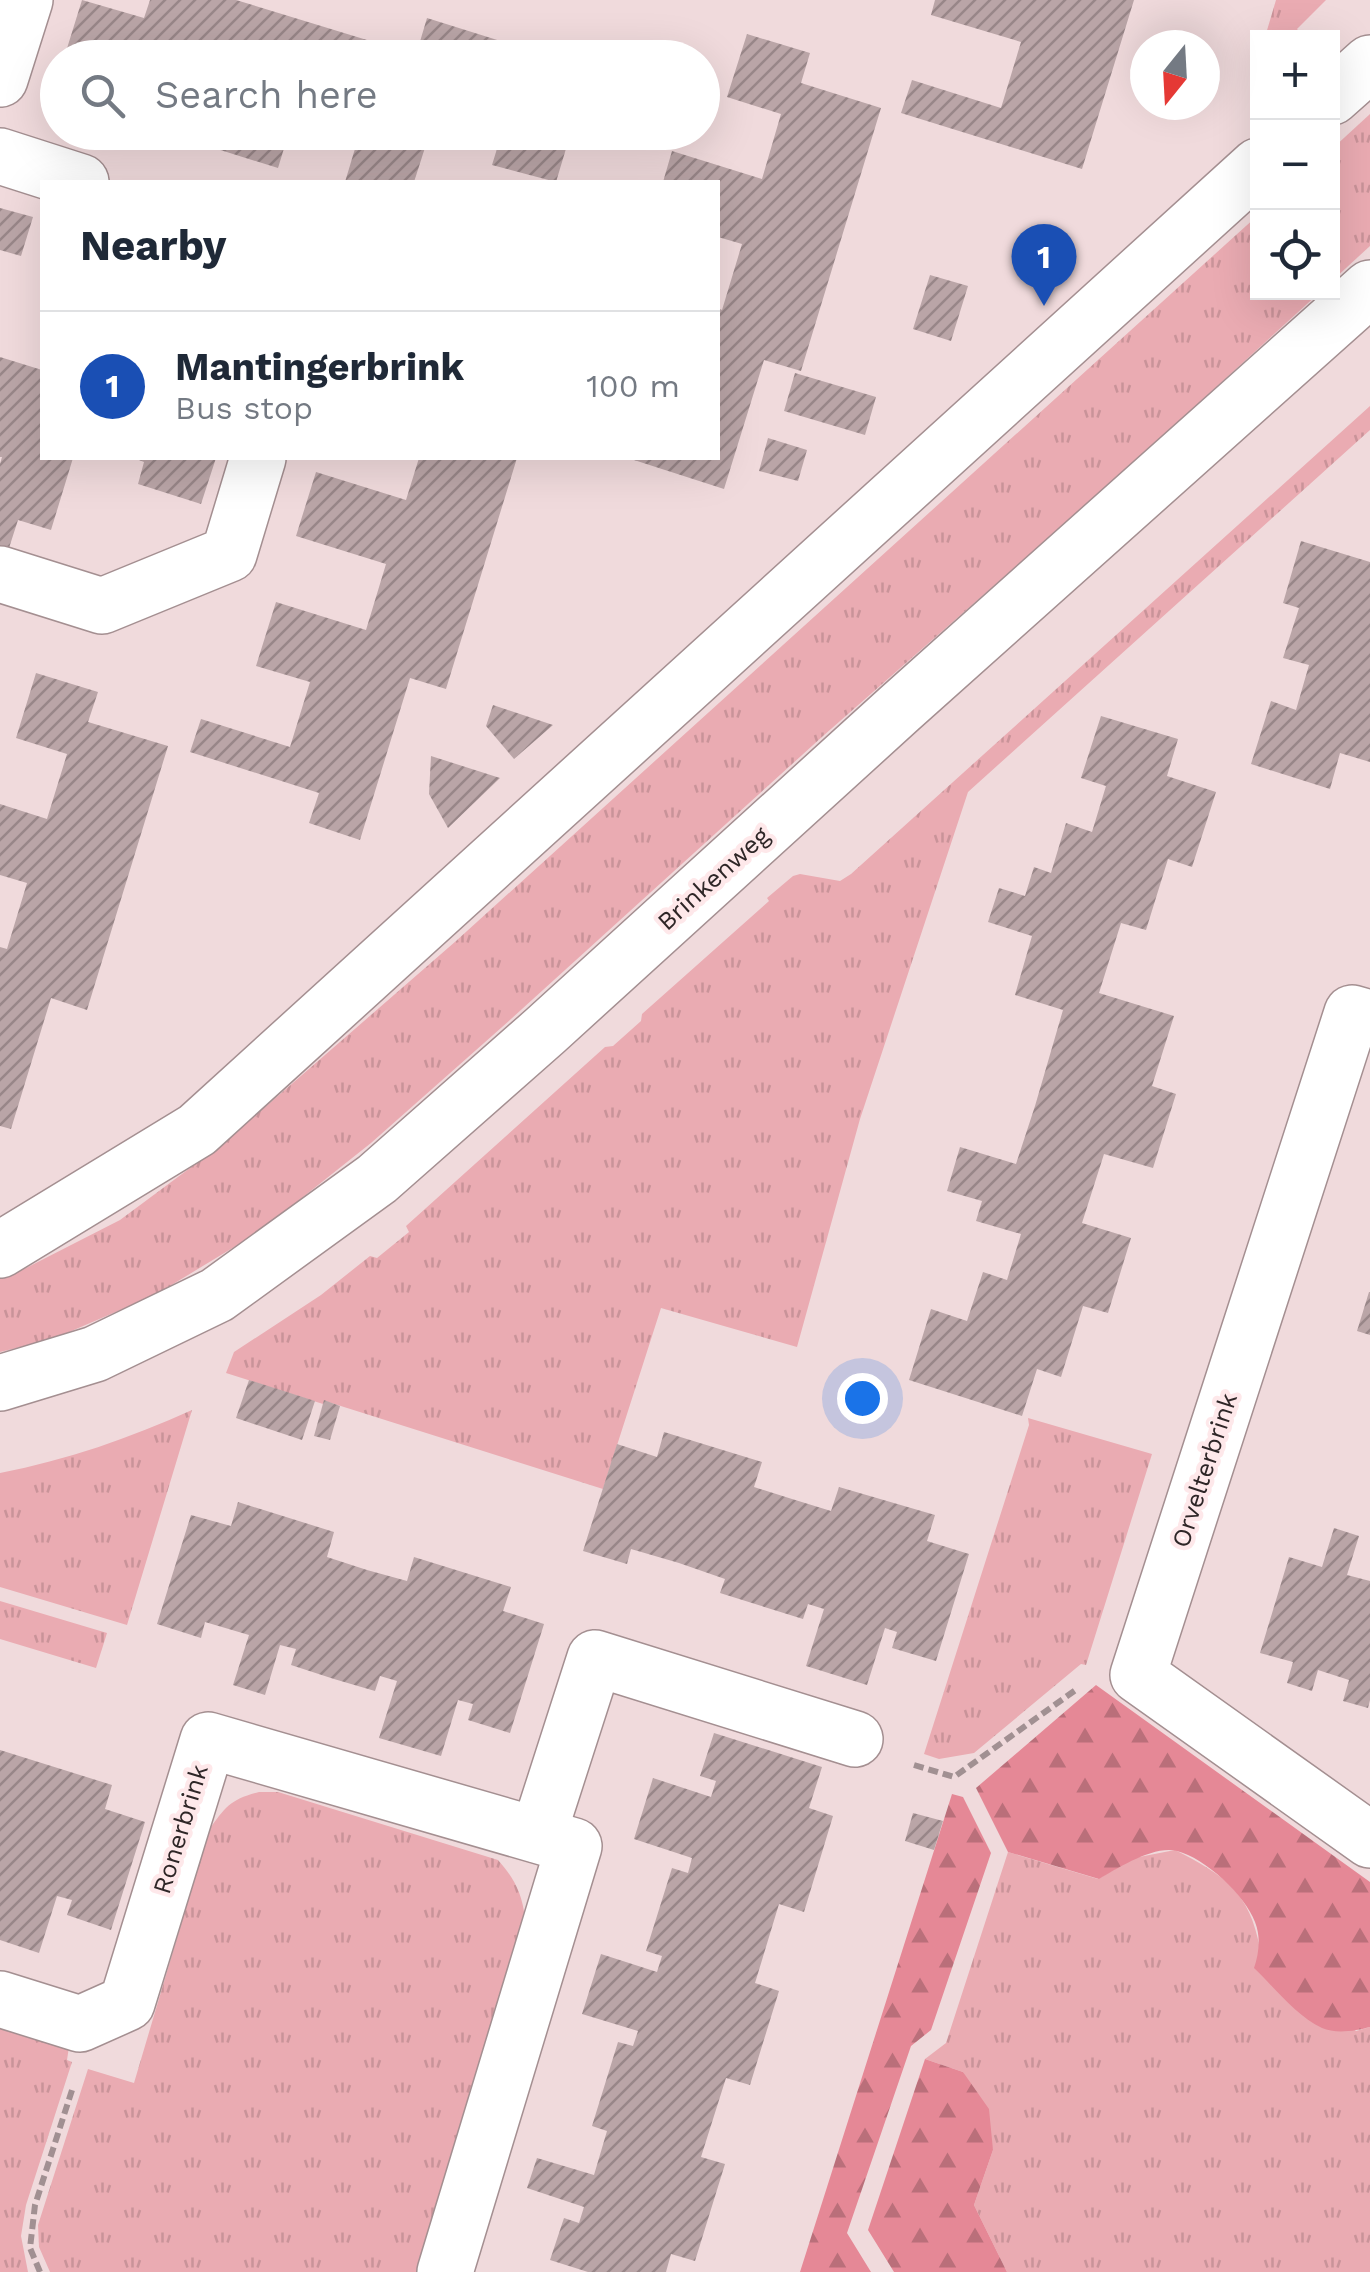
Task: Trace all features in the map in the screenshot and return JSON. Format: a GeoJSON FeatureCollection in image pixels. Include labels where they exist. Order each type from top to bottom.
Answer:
{"type":"FeatureCollection","features":[{"type":"Feature","properties":{"kind":"street"},"geometry":{"type":"LineString","coordinates":[[0,79],[25,0]]}},
{"type":"Feature","properties":{"kind":"street"},"geometry":{"type":"LineString","coordinates":[[1340,91],[1370,63]]}},
{"type":"Feature","properties":{"kind":"street"},"geometry":{"type":"LineString","coordinates":[[0,156],[76,180]]}},
{"type":"Feature","properties":{"kind":"street"},"geometry":{"type":"LineString","coordinates":[[0,1250],[197,1130],[1250,173]]}},
{"type":"Feature","properties":{"kind":"street","name":"Brinkenweg"},"geometry":{"type":"LineString","coordinates":[[0,1383],[95,1354],[217,1295],[376,1179],[1370,288]]}},
{"type":"Feature","properties":{"kind":"street"},"geometry":{"type":"LineString","coordinates":[[0,574],[102,606],[229,554],[257,460]]}},
{"type":"Feature","properties":{"kind":"street","name":"Orvelterbrink"},"geometry":{"type":"LineString","coordinates":[[1138,1675],[1352,1013],[1370,1018]]}},
{"type":"Feature","properties":{"kind":"street"},"geometry":{"type":"LineString","coordinates":[[538,1834],[596,1658],[854,1739]]}},
{"type":"Feature","properties":{"kind":"street"},"geometry":{"type":"LineString","coordinates":[[1138,1675],[1370,1840]]}},
{"type":"Feature","properties":{"kind":"street","name":"Ronerbrink"},"geometry":{"type":"LineString","coordinates":[[80,2024],[127,2003],[208,1740],[574,1846],[444,2272]]}},
{"type":"Feature","properties":{"kind":"street"},"geometry":{"type":"LineString","coordinates":[[0,1999],[80,2024]]}},
{"type":"Feature","properties":{"kind":"path"},"geometry":{"type":"LineString","coordinates":[[954,1777],[1088,1682],[1138,1675]]}},
{"type":"Feature","properties":{"kind":"path"},"geometry":{"type":"LineString","coordinates":[[40,2272],[30,2248],[34,2205],[82,2058],[80,2024]]}},
{"type":"Feature","properties":{"kind":"green space"},"geometry":{"type":"Polygon","coordinates":[[[1276,0],[1326,0],[1298,30],[1267,30],[1276,0]]]}},
{"type":"Feature","properties":{"kind":"green space"},"geometry":{"type":"Polygon","coordinates":[[[1370,114],[1370,246],[1340,274],[1340,210],[1340,142],[1370,114]]]}},
{"type":"Feature","properties":{"kind":"green space"},"geometry":{"type":"Polygon","coordinates":[[[1250,222],[1250,300],[1311,300],[1130,466],[371,1143],[259,1232],[155,1295],[53,1339],[0,1352],[0,1279],[120,1220],[225,1142],[456,941],[1250,222]]]}},
{"type":"Feature","properties":{"kind":"green space"},"geometry":{"type":"Polygon","coordinates":[[[1370,406],[1370,430],[968,792],[860,1119],[797,1347],[661,1308],[603,1489],[226,1373],[234,1352],[321,1295],[370,1256],[377,1258],[409,1232],[406,1226],[605,1047],[613,1046],[641,1021],[642,1014],[793,876],[840,881],[851,874],[1370,406]]]}},
{"type":"Feature","properties":{"kind":"green space"},"geometry":{"type":"Polygon","coordinates":[[[192,1410],[127,1625],[0,1587],[0,1473],[98,1447],[192,1410]]]}},
{"type":"Feature","properties":{"kind":"green space"},"geometry":{"type":"Polygon","coordinates":[[[1028,1418],[1152,1454],[1086,1665],[1081,1664],[974,1753],[939,1759],[924,1754],[1029,1425],[1028,1418]]]}},
{"type":"Feature","properties":{"kind":"green space"},"geometry":{"type":"Polygon","coordinates":[[[0,1601],[107,1633],[96,1668],[0,1639],[0,1601]]]}},
{"type":"Feature","properties":{"kind":"green space"},"geometry":{"type":"Polygon","coordinates":[[[1096,1685],[1370,1882],[1370,2027],[1327,2030],[1294,2009],[1254,1968],[1258,1933],[1243,1900],[1211,1869],[1188,1855],[1158,1851],[1099,1879],[1008,1852],[976,1788],[1096,1685]]]}},
{"type":"Feature","properties":{"kind":"green space"},"geometry":{"type":"Polygon","coordinates":[[[259,1792],[278,1792],[498,1860],[519,1893],[525,1918],[420,2272],[50,2272],[39,2247],[38,2225],[88,2069],[134,2083],[209,1830],[230,1805],[259,1792]]]}},
{"type":"Feature","properties":{"kind":"green space"},"geometry":{"type":"Polygon","coordinates":[[[952,1794],[963,1797],[991,1853],[931,2030],[911,2046],[847,2233],[871,2272],[800,2272],[952,1794]]]}},
{"type":"Feature","properties":{"kind":"green space"},"geometry":{"type":"Polygon","coordinates":[[[1175,1850],[1221,1877],[1242,1899],[1260,1949],[1356,2031],[1370,2027],[1370,2272],[1007,2272],[974,2205],[993,2150],[963,2072],[925,2059],[946,2043],[1008,1852],[1098,1879],[1134,1858],[1175,1850]]]}},
{"type":"Feature","properties":{"kind":"green space"},"geometry":{"type":"Polygon","coordinates":[[[0,2027],[69,2047],[67,2060],[72,2062],[26,2205],[21,2236],[28,2272],[0,2272],[0,2027]]]}},
{"type":"Feature","properties":{"kind":"green space"},"geometry":{"type":"Polygon","coordinates":[[[925,2059],[963,2072],[989,2109],[993,2150],[974,2205],[1007,2272],[894,2272],[868,2230],[925,2059]]]}},
{"type":"Feature","properties":{"kind":"building"},"geometry":{"type":"Polygon","coordinates":[[[82,0],[144,18],[150,0],[236,0],[367,40],[70,40],[82,0]]]}},
{"type":"Feature","properties":{"kind":"building"},"geometry":{"type":"Polygon","coordinates":[[[935,0],[1134,0],[1082,169],[901,113],[912,80],[1001,108],[1021,42],[931,15],[935,0]]]}},
{"type":"Feature","properties":{"kind":"building"},"geometry":{"type":"Polygon","coordinates":[[[427,18],[498,40],[420,40],[427,18]]]}},
{"type":"Feature","properties":{"kind":"building"},"geometry":{"type":"Polygon","coordinates":[[[747,34],[810,53],[801,83],[881,108],[801,371],[764,360],[724,489],[634,460],[720,460],[720,309],[742,244],[720,238],[720,180],[664,180],[672,151],[762,179],[781,114],[727,97],[747,34]]]}},
{"type":"Feature","properties":{"kind":"building"},"geometry":{"type":"Polygon","coordinates":[[[220,150],[284,150],[278,168],[220,150]]]}},
{"type":"Feature","properties":{"kind":"building"},"geometry":{"type":"Polygon","coordinates":[[[355,150],[424,150],[415,180],[346,180],[355,150]]]}},
{"type":"Feature","properties":{"kind":"building"},"geometry":{"type":"Polygon","coordinates":[[[497,150],[566,150],[557,180],[492,165],[497,150]]]}},
{"type":"Feature","properties":{"kind":"building"},"geometry":{"type":"Polygon","coordinates":[[[0,208],[33,217],[21,256],[0,250],[0,208]]]}},
{"type":"Feature","properties":{"kind":"building"},"geometry":{"type":"Polygon","coordinates":[[[930,275],[968,286],[951,341],[913,329],[930,275]]]}},
{"type":"Feature","properties":{"kind":"building"},"geometry":{"type":"Polygon","coordinates":[[[0,357],[40,369],[40,460],[72,460],[51,530],[18,520],[9,548],[0,545],[0,357]]]}},
{"type":"Feature","properties":{"kind":"building"},"geometry":{"type":"Polygon","coordinates":[[[795,373],[876,397],[865,435],[784,411],[795,373]]]}},
{"type":"Feature","properties":{"kind":"building"},"geometry":{"type":"Polygon","coordinates":[[[768,438],[807,450],[798,481],[759,471],[768,438]]]}},
{"type":"Feature","properties":{"kind":"building"},"geometry":{"type":"Polygon","coordinates":[[[139,460],[215,460],[201,504],[138,484],[144,462],[139,460]]]}},
{"type":"Feature","properties":{"kind":"building"},"geometry":{"type":"Polygon","coordinates":[[[418,460],[516,460],[446,689],[410,678],[360,840],[309,823],[319,793],[190,752],[201,719],[290,747],[310,682],[256,666],[276,602],[366,630],[386,564],[296,536],[316,472],[406,500],[418,460]]]}},
{"type":"Feature","properties":{"kind":"building"},"geometry":{"type":"Polygon","coordinates":[[[1301,541],[1370,562],[1370,762],[1340,753],[1330,789],[1251,764],[1271,701],[1296,710],[1309,665],[1283,658],[1299,608],[1283,603],[1301,541]]]}},
{"type":"Feature","properties":{"kind":"building"},"geometry":{"type":"Polygon","coordinates":[[[36,673],[98,692],[88,722],[168,746],[87,1010],[51,998],[11,1129],[0,1126],[0,947],[7,949],[27,883],[0,875],[0,804],[47,819],[67,754],[16,738],[36,673]]]}},
{"type":"Feature","properties":{"kind":"building"},"geometry":{"type":"Polygon","coordinates":[[[493,705],[553,725],[514,759],[486,726],[493,705]]]}},
{"type":"Feature","properties":{"kind":"building"},"geometry":{"type":"Polygon","coordinates":[[[1101,716],[1178,739],[1167,776],[1216,792],[1192,867],[1168,859],[1146,930],[1121,923],[1099,993],[1174,1016],[1152,1086],[1176,1094],[1153,1168],[1104,1154],[1082,1223],[1131,1238],[1108,1313],[1083,1306],[1061,1377],[1037,1369],[1022,1416],[909,1380],[931,1309],[967,1321],[983,1272],[1007,1280],[1021,1234],[976,1221],[982,1201],[947,1191],[960,1147],[1016,1164],[1063,1010],[1015,995],[1032,936],[988,922],[999,888],[1025,896],[1034,867],[1051,873],[1066,823],[1092,832],[1106,786],[1081,778],[1101,716]]]}},
{"type":"Feature","properties":{"kind":"building"},"geometry":{"type":"Polygon","coordinates":[[[431,756],[500,778],[448,828],[429,794],[431,756]]]}},
{"type":"Feature","properties":{"kind":"building"},"geometry":{"type":"Polygon","coordinates":[[[1370,1292],[1370,1335],[1357,1331],[1370,1292]]]}},
{"type":"Feature","properties":{"kind":"building"},"geometry":{"type":"Polygon","coordinates":[[[249,1380],[315,1401],[302,1440],[236,1418],[249,1380]]]}},
{"type":"Feature","properties":{"kind":"building"},"geometry":{"type":"Polygon","coordinates":[[[324,1400],[340,1406],[330,1440],[314,1436],[324,1400]]]}},
{"type":"Feature","properties":{"kind":"building"},"geometry":{"type":"Polygon","coordinates":[[[664,1432],[762,1462],[754,1487],[831,1511],[839,1487],[935,1515],[927,1541],[969,1554],[936,1661],[892,1648],[897,1632],[885,1628],[867,1685],[806,1666],[824,1609],[808,1604],[803,1619],[720,1593],[725,1579],[679,1563],[631,1549],[627,1564],[583,1551],[617,1444],[657,1457],[664,1432]]]}},
{"type":"Feature","properties":{"kind":"building"},"geometry":{"type":"Polygon","coordinates":[[[238,1502],[334,1532],[327,1557],[367,1570],[407,1581],[414,1557],[511,1587],[503,1611],[544,1624],[510,1733],[468,1720],[473,1704],[458,1700],[441,1756],[379,1738],[397,1681],[380,1676],[375,1691],[334,1679],[291,1665],[296,1649],[280,1645],[265,1695],[233,1685],[249,1635],[205,1622],[201,1638],[157,1624],[191,1515],[231,1526],[238,1502]]]}},
{"type":"Feature","properties":{"kind":"building"},"geometry":{"type":"Polygon","coordinates":[[[1334,1528],[1359,1536],[1347,1575],[1370,1581],[1368,1708],[1343,1701],[1349,1680],[1318,1670],[1312,1691],[1287,1683],[1293,1662],[1260,1653],[1289,1557],[1322,1567],[1334,1528]]]}},
{"type":"Feature","properties":{"kind":"building"},"geometry":{"type":"Polygon","coordinates":[[[714,1733],[822,1767],[809,1808],[833,1816],[804,1912],[779,1904],[755,1983],[779,1991],[750,2085],[726,2078],[701,2157],[725,2164],[695,2261],[671,2254],[666,2272],[588,2272],[550,2260],[564,2218],[579,2223],[584,2207],[527,2188],[537,2158],[594,2175],[607,2131],[592,2126],[618,2042],[633,2046],[638,2031],[582,2014],[601,1954],[657,1972],[662,1956],[646,1951],[672,1868],[688,1873],[692,1858],[634,1839],[653,1778],[711,1797],[716,1781],[700,1776],[714,1733]]]}},
{"type":"Feature","properties":{"kind":"building"},"geometry":{"type":"Polygon","coordinates":[[[0,1750],[112,1785],[105,1809],[145,1822],[111,1930],[67,1915],[72,1900],[57,1896],[39,1953],[0,1940],[0,1750]]]}},
{"type":"Feature","properties":{"kind":"building"},"geometry":{"type":"Polygon","coordinates":[[[913,1813],[943,1821],[934,1850],[905,1841],[913,1813]]]}},
{"type":"Feature","properties":{"kind":"place","name":"Mantingerbrink"},"geometry":{"type":"Point","coordinates":[1044,306]}}]}
